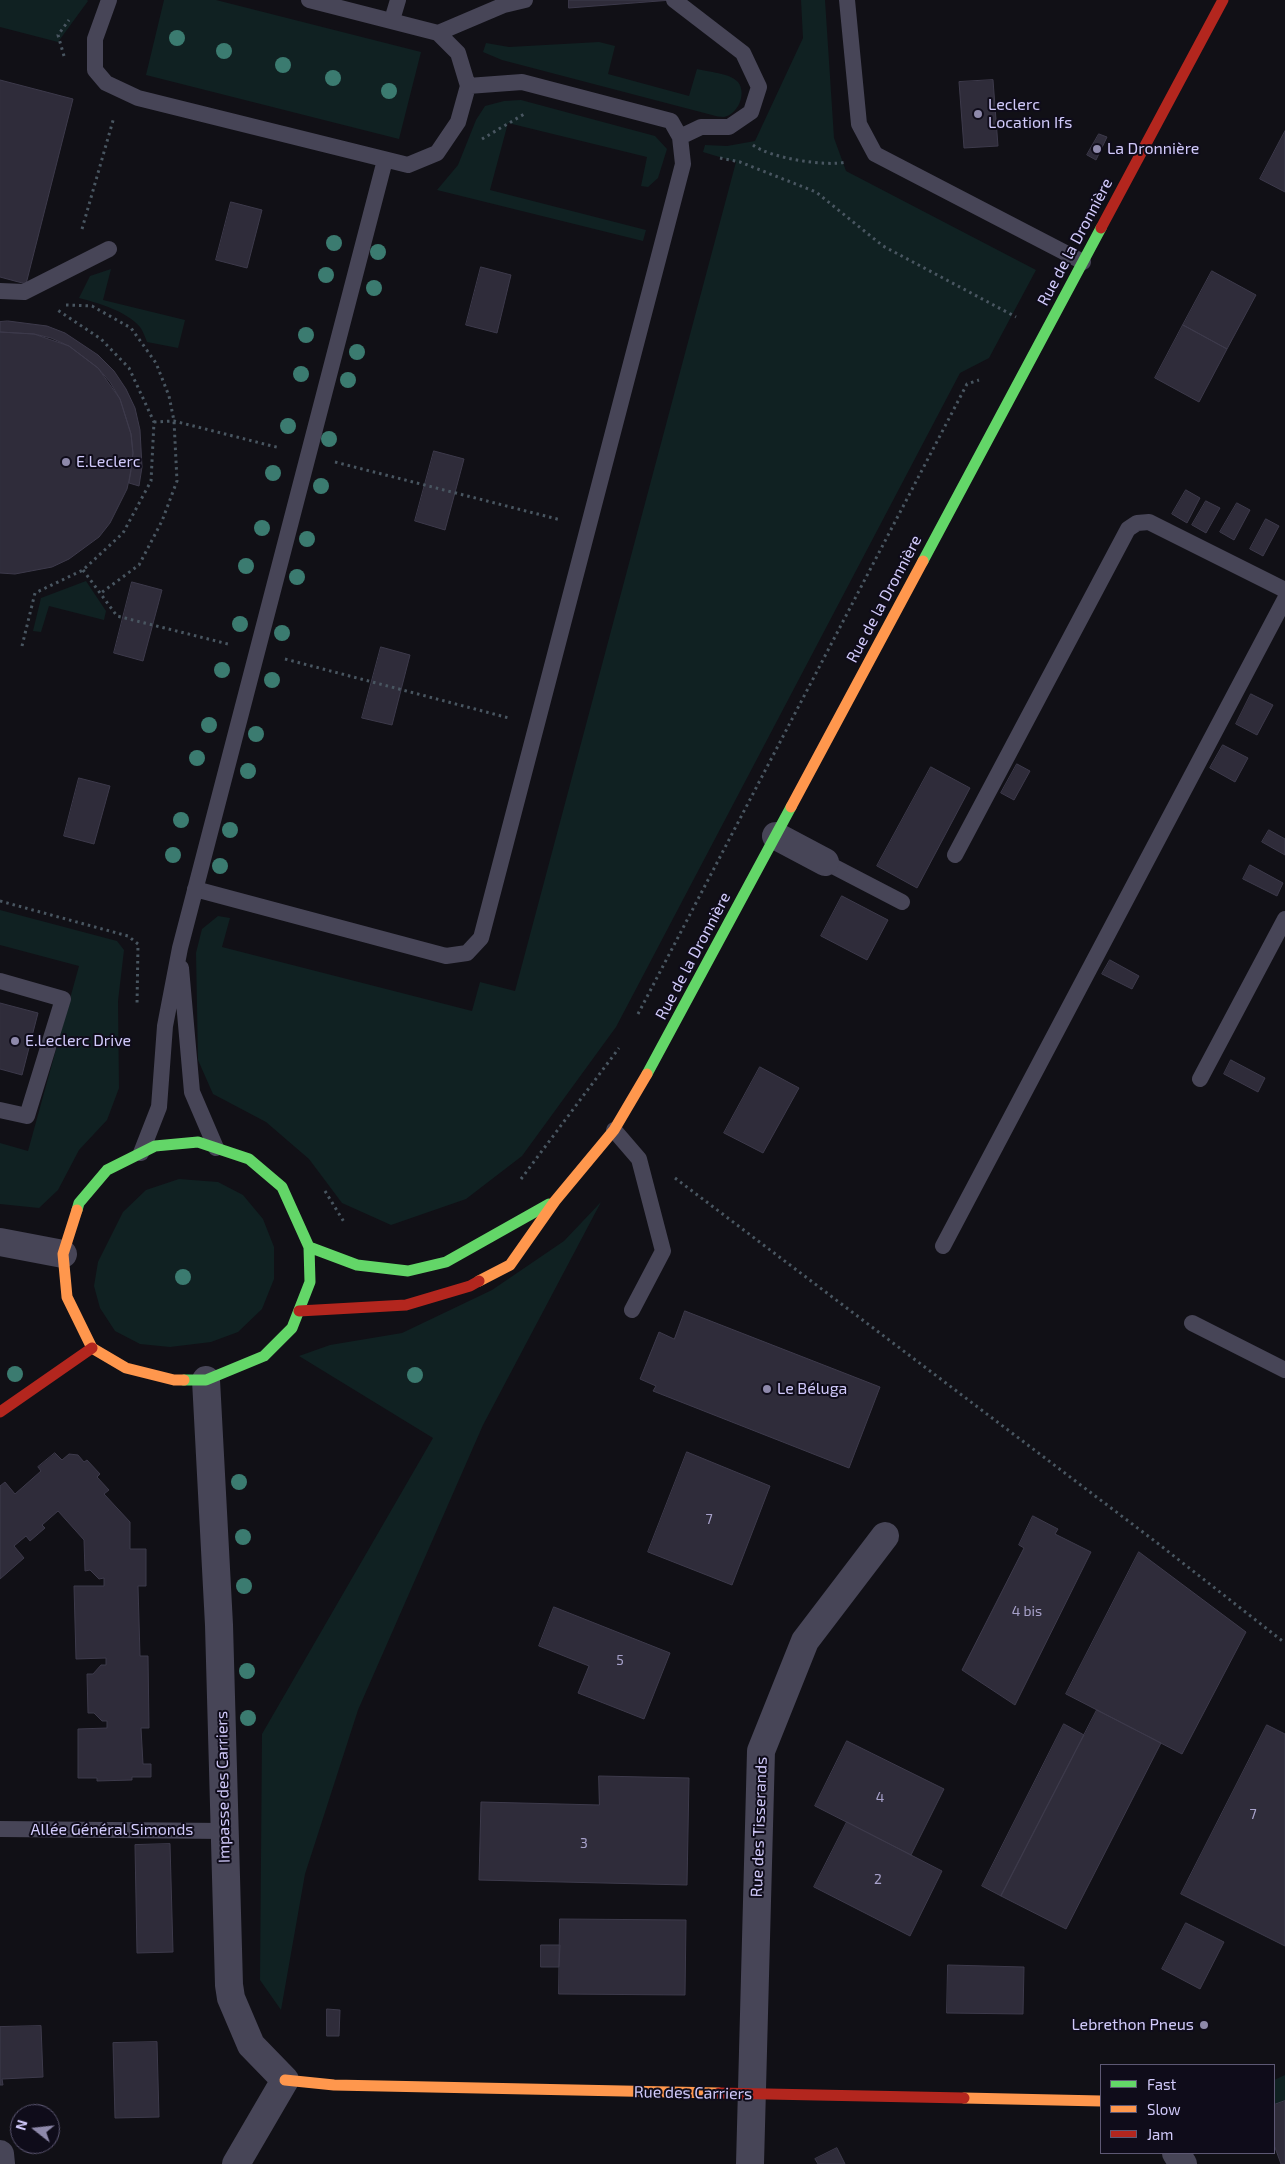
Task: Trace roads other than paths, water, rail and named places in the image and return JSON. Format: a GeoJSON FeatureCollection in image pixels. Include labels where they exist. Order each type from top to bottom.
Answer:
{"type":"FeatureCollection","features":[{"type":"Feature","properties":{"kind":"street","name":"Rue de la Dronnière"},"geometry":{"type":"LineString","coordinates":[[299,1311],[406,1304],[470,1286],[510,1265],[555,1201],[614,1130],[668,1038],[1223,0]]}},
{"type":"Feature","properties":{"kind":"street"},"geometry":{"type":"LineString","coordinates":[[776,836],[824,862]]}},
{"type":"Feature","properties":{"kind":"street"},"geometry":{"type":"LineString","coordinates":[[198,1142],[216,1148],[249,1159],[282,1187],[309,1247],[310,1282],[299,1311],[292,1328],[264,1356],[206,1380],[174,1380],[126,1368],[92,1348],[67,1297],[63,1254],[79,1203],[107,1170],[155,1146],[198,1142]]}},
{"type":"Feature","properties":{"kind":"street","name":"Rue de la Dronnière"},"geometry":{"type":"LineString","coordinates":[[309,1247],[357,1265],[408,1271],[446,1262],[555,1201]]}},
{"type":"Feature","properties":{"kind":"street"},"geometry":{"type":"LineString","coordinates":[[0,1242],[63,1254]]}},
{"type":"Feature","properties":{"kind":"street"},"geometry":{"type":"LineString","coordinates":[[0,1412],[92,1348]]}},
{"type":"Feature","properties":{"kind":"street","name":"Impasse des Carriers"},"geometry":{"type":"LineString","coordinates":[[206,1380],[220,1625],[227,1935],[231,1998],[251,2045],[285,2080]]}},
{"type":"Feature","properties":{"kind":"street","name":"Rue des Tisserands"},"geometry":{"type":"LineString","coordinates":[[750,2164],[761,1751],[805,1641],[885,1536]]}},
{"type":"Feature","properties":{"kind":"street"},"geometry":{"type":"LineString","coordinates":[[236,2164],[285,2080]]}},
{"type":"Feature","properties":{"kind":"street","name":"Rue des Carriers"},"geometry":{"type":"LineString","coordinates":[[285,2080],[334,2085],[1100,2102]]}},
{"type":"Feature","properties":{"kind":"street"},"geometry":{"type":"LineString","coordinates":[[0,2154],[1,2164]]}},
{"type":"Feature","properties":{"kind":"lane"},"geometry":{"type":"LineString","coordinates":[[109,0],[95,39],[95,70],[106,83],[138,98],[408,165],[437,153],[458,122],[468,86],[458,53],[438,34],[392,20],[309,0]]}},
{"type":"Feature","properties":{"kind":"lane"},"geometry":{"type":"LineString","coordinates":[[392,20],[398,0]]}},
{"type":"Feature","properties":{"kind":"lane"},"geometry":{"type":"LineString","coordinates":[[438,34],[504,5],[525,0]]}},
{"type":"Feature","properties":{"kind":"lane"},"geometry":{"type":"LineString","coordinates":[[674,0],[743,53],[759,87],[751,112],[729,127],[700,127],[681,144]]}},
{"type":"Feature","properties":{"kind":"lane"},"geometry":{"type":"LineString","coordinates":[[847,0],[859,124],[875,154],[1083,262]]}},
{"type":"Feature","properties":{"kind":"lane"},"geometry":{"type":"LineString","coordinates":[[195,889],[446,956],[467,954],[481,938],[683,164],[681,144],[671,122],[522,82],[468,86]]}},
{"type":"Feature","properties":{"kind":"lane"},"geometry":{"type":"LineString","coordinates":[[141,1153],[159,1107],[165,1026],[180,948],[385,160]]}},
{"type":"Feature","properties":{"kind":"lane"},"geometry":{"type":"LineString","coordinates":[[0,291],[24,292],[108,249]]}},
{"type":"Feature","properties":{"kind":"lane"},"geometry":{"type":"LineString","coordinates":[[955,855],[1128,529],[1137,523],[1149,522],[1285,590]]}},
{"type":"Feature","properties":{"kind":"lane"},"geometry":{"type":"LineString","coordinates":[[943,1246],[1285,599]]}},
{"type":"Feature","properties":{"kind":"lane"},"geometry":{"type":"LineString","coordinates":[[824,862],[902,902]]}},
{"type":"Feature","properties":{"kind":"lane"},"geometry":{"type":"LineString","coordinates":[[1200,1079],[1285,919]]}},
{"type":"Feature","properties":{"kind":"lane"},"geometry":{"type":"LineString","coordinates":[[180,948],[192,1092],[216,1148]]}},
{"type":"Feature","properties":{"kind":"lane"},"geometry":{"type":"LineString","coordinates":[[0,981],[63,999],[27,1116],[0,1110]]}},
{"type":"Feature","properties":{"kind":"lane"},"geometry":{"type":"LineString","coordinates":[[614,1130],[639,1159],[663,1251],[632,1310]]}},
{"type":"Feature","properties":{"kind":"lane"},"geometry":{"type":"LineString","coordinates":[[1192,1323],[1285,1370]]}},
{"type":"Feature","properties":{"kind":"lane","name":"Allée Général Simonds"},"geometry":{"type":"LineString","coordinates":[[0,1829],[224,1831]]}},
{"type":"Feature","properties":{"kind":"place","name":"Leclerc Location Ifs"},"geometry":{"type":"Point","coordinates":[978,114]}},
{"type":"Feature","properties":{"kind":"place","name":"La Dronnière"},"geometry":{"type":"Point","coordinates":[1097,149]}},
{"type":"Feature","properties":{"kind":"place","name":"E.Leclerc"},"geometry":{"type":"Point","coordinates":[66,462]}},
{"type":"Feature","properties":{"kind":"place","name":"E.Leclerc Drive"},"geometry":{"type":"Point","coordinates":[15,1041]}},
{"type":"Feature","properties":{"kind":"place","name":"Le Béluga"},"geometry":{"type":"Point","coordinates":[767,1389]}},
{"type":"Feature","properties":{"kind":"place","name":"Lebrethon Pneus"},"geometry":{"type":"Point","coordinates":[1204,2025]}}]}
